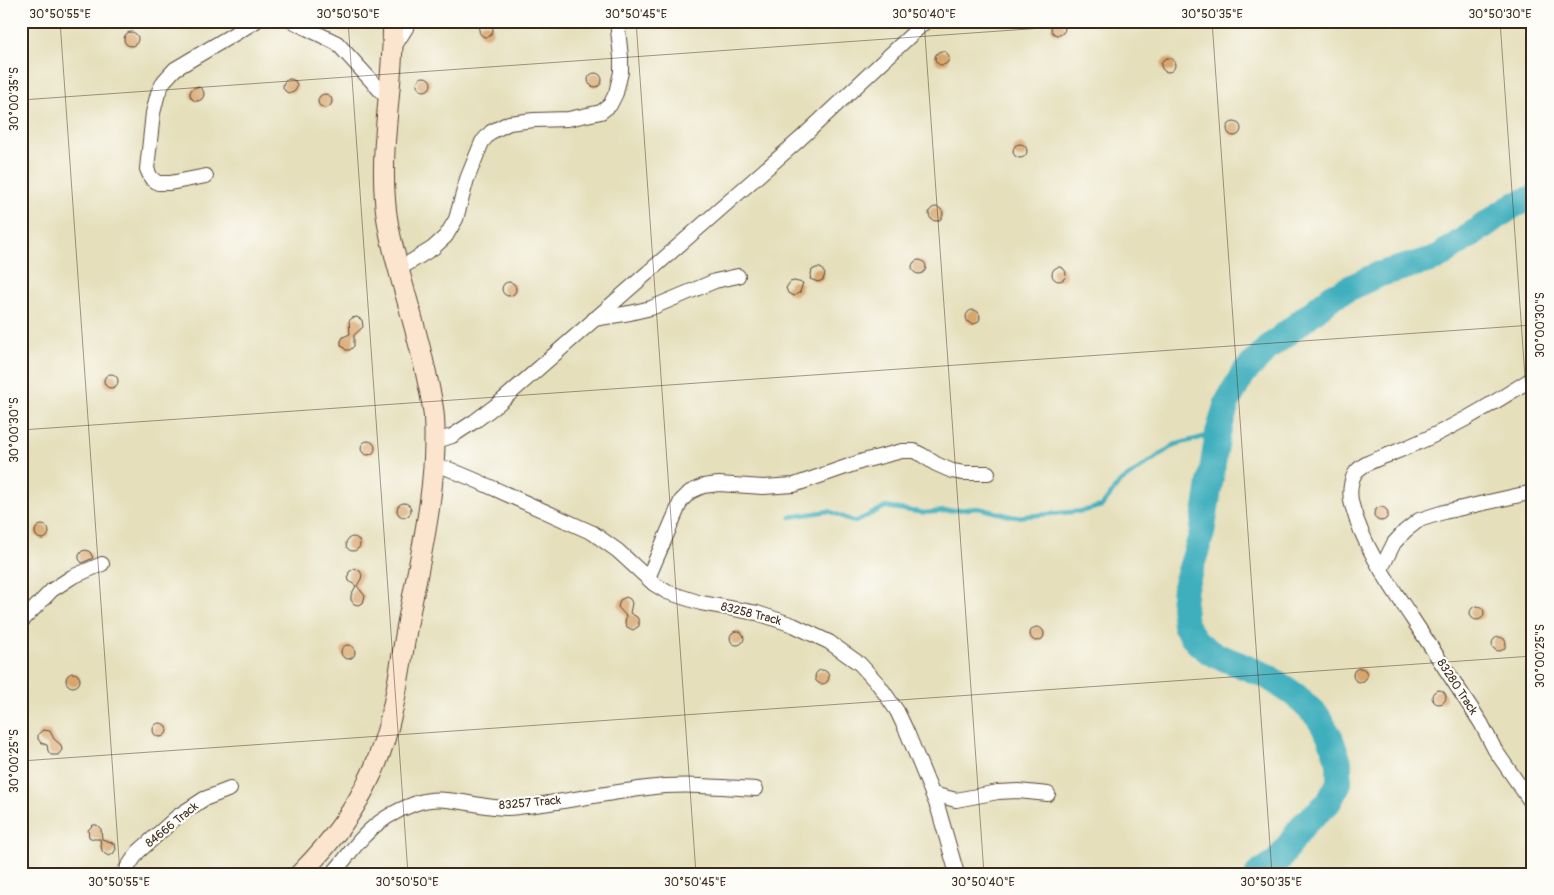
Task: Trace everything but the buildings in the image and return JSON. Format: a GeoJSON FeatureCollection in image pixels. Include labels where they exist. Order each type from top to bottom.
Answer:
{"type":"FeatureCollection","features":[{"type":"Feature","properties":{"kind":"street"},"geometry":{"type":"LineString","coordinates":[[206,176],[170,183],[158,182],[151,178],[147,169],[153,113],[158,93],[164,81],[175,69],[256,21]]}},
{"type":"Feature","properties":{"kind":"street"},"geometry":{"type":"LineString","coordinates":[[292,21],[336,43],[389,100]]}},
{"type":"Feature","properties":{"kind":"street"},"geometry":{"type":"LineString","coordinates":[[300,874],[338,831],[355,804],[372,773],[386,736],[426,524],[431,487],[434,416],[419,341],[390,242],[384,199],[383,171],[393,21]]}},
{"type":"Feature","properties":{"kind":"street"},"geometry":{"type":"LineString","coordinates":[[392,50],[406,28],[408,21]]}},
{"type":"Feature","properties":{"kind":"street"},"geometry":{"type":"LineString","coordinates":[[399,269],[433,248],[446,236],[456,219],[467,179],[482,142],[491,132],[509,123],[568,119],[601,112],[610,105],[616,93],[621,72],[617,21]]}},
{"type":"Feature","properties":{"kind":"street"},"geometry":{"type":"LineString","coordinates":[[434,442],[452,436],[475,422],[498,404],[800,140],[926,21]]}},
{"type":"Feature","properties":{"kind":"street"},"geometry":{"type":"LineString","coordinates":[[594,319],[651,308],[715,280],[738,276]]}},
{"type":"Feature","properties":{"kind":"street","name":"83280 Track"},"geometry":{"type":"LineString","coordinates":[[1533,378],[1455,425],[1368,463],[1357,471],[1353,478],[1351,489],[1351,503],[1359,526],[1381,569],[1480,723],[1495,750],[1533,805]]}},
{"type":"Feature","properties":{"kind":"street"},"geometry":{"type":"LineString","coordinates":[[648,578],[682,501],[690,492],[703,486],[719,484],[763,487],[794,485],[863,460],[902,451],[914,451],[952,471],[964,473],[988,472]]}},
{"type":"Feature","properties":{"kind":"street","name":"83258 Track"},"geometry":{"type":"LineString","coordinates":[[433,465],[466,476],[594,533],[667,592],[701,603],[757,612],[793,625],[829,642],[860,664],[879,685],[897,711],[907,732],[941,816],[957,874]]}},
{"type":"Feature","properties":{"kind":"street"},"geometry":{"type":"LineString","coordinates":[[1381,569],[1394,544],[1405,531],[1419,520],[1444,512],[1533,492]]}},
{"type":"Feature","properties":{"kind":"street"},"geometry":{"type":"LineString","coordinates":[[21,622],[52,590],[72,577],[102,564]]}},
{"type":"Feature","properties":{"kind":"street","name":"83257 Track"},"geometry":{"type":"LineString","coordinates":[[332,874],[372,829],[388,816],[415,803],[432,800],[465,802],[507,808],[532,806],[649,788],[682,786],[756,789]]}},
{"type":"Feature","properties":{"kind":"street","name":"84666 Track"},"geometry":{"type":"LineString","coordinates":[[123,874],[138,852],[178,816],[204,799],[230,789]]}},
{"type":"Feature","properties":{"kind":"street"},"geometry":{"type":"LineString","coordinates":[[933,794],[956,800],[998,792],[1018,791],[1048,794]]}},
{"type":"Feature","properties":{"kind":"waterway"},"geometry":{"type":"LineString","coordinates":[[1258,874],[1278,861],[1303,825],[1328,803],[1339,783],[1339,762],[1330,737],[1318,717],[1295,695],[1267,676],[1211,653],[1196,641],[1185,625],[1183,606],[1185,587],[1202,533],[1218,433],[1227,403],[1243,374],[1267,349],[1333,296],[1377,275],[1437,258],[1514,205],[1533,198]]}},
{"type":"Feature","properties":{"kind":"waterway"},"geometry":{"type":"LineString","coordinates":[[790,517],[829,511],[855,522],[885,507],[924,513],[978,508],[1015,517],[1083,511],[1102,506],[1119,483],[1174,445],[1218,433]]}}]}
